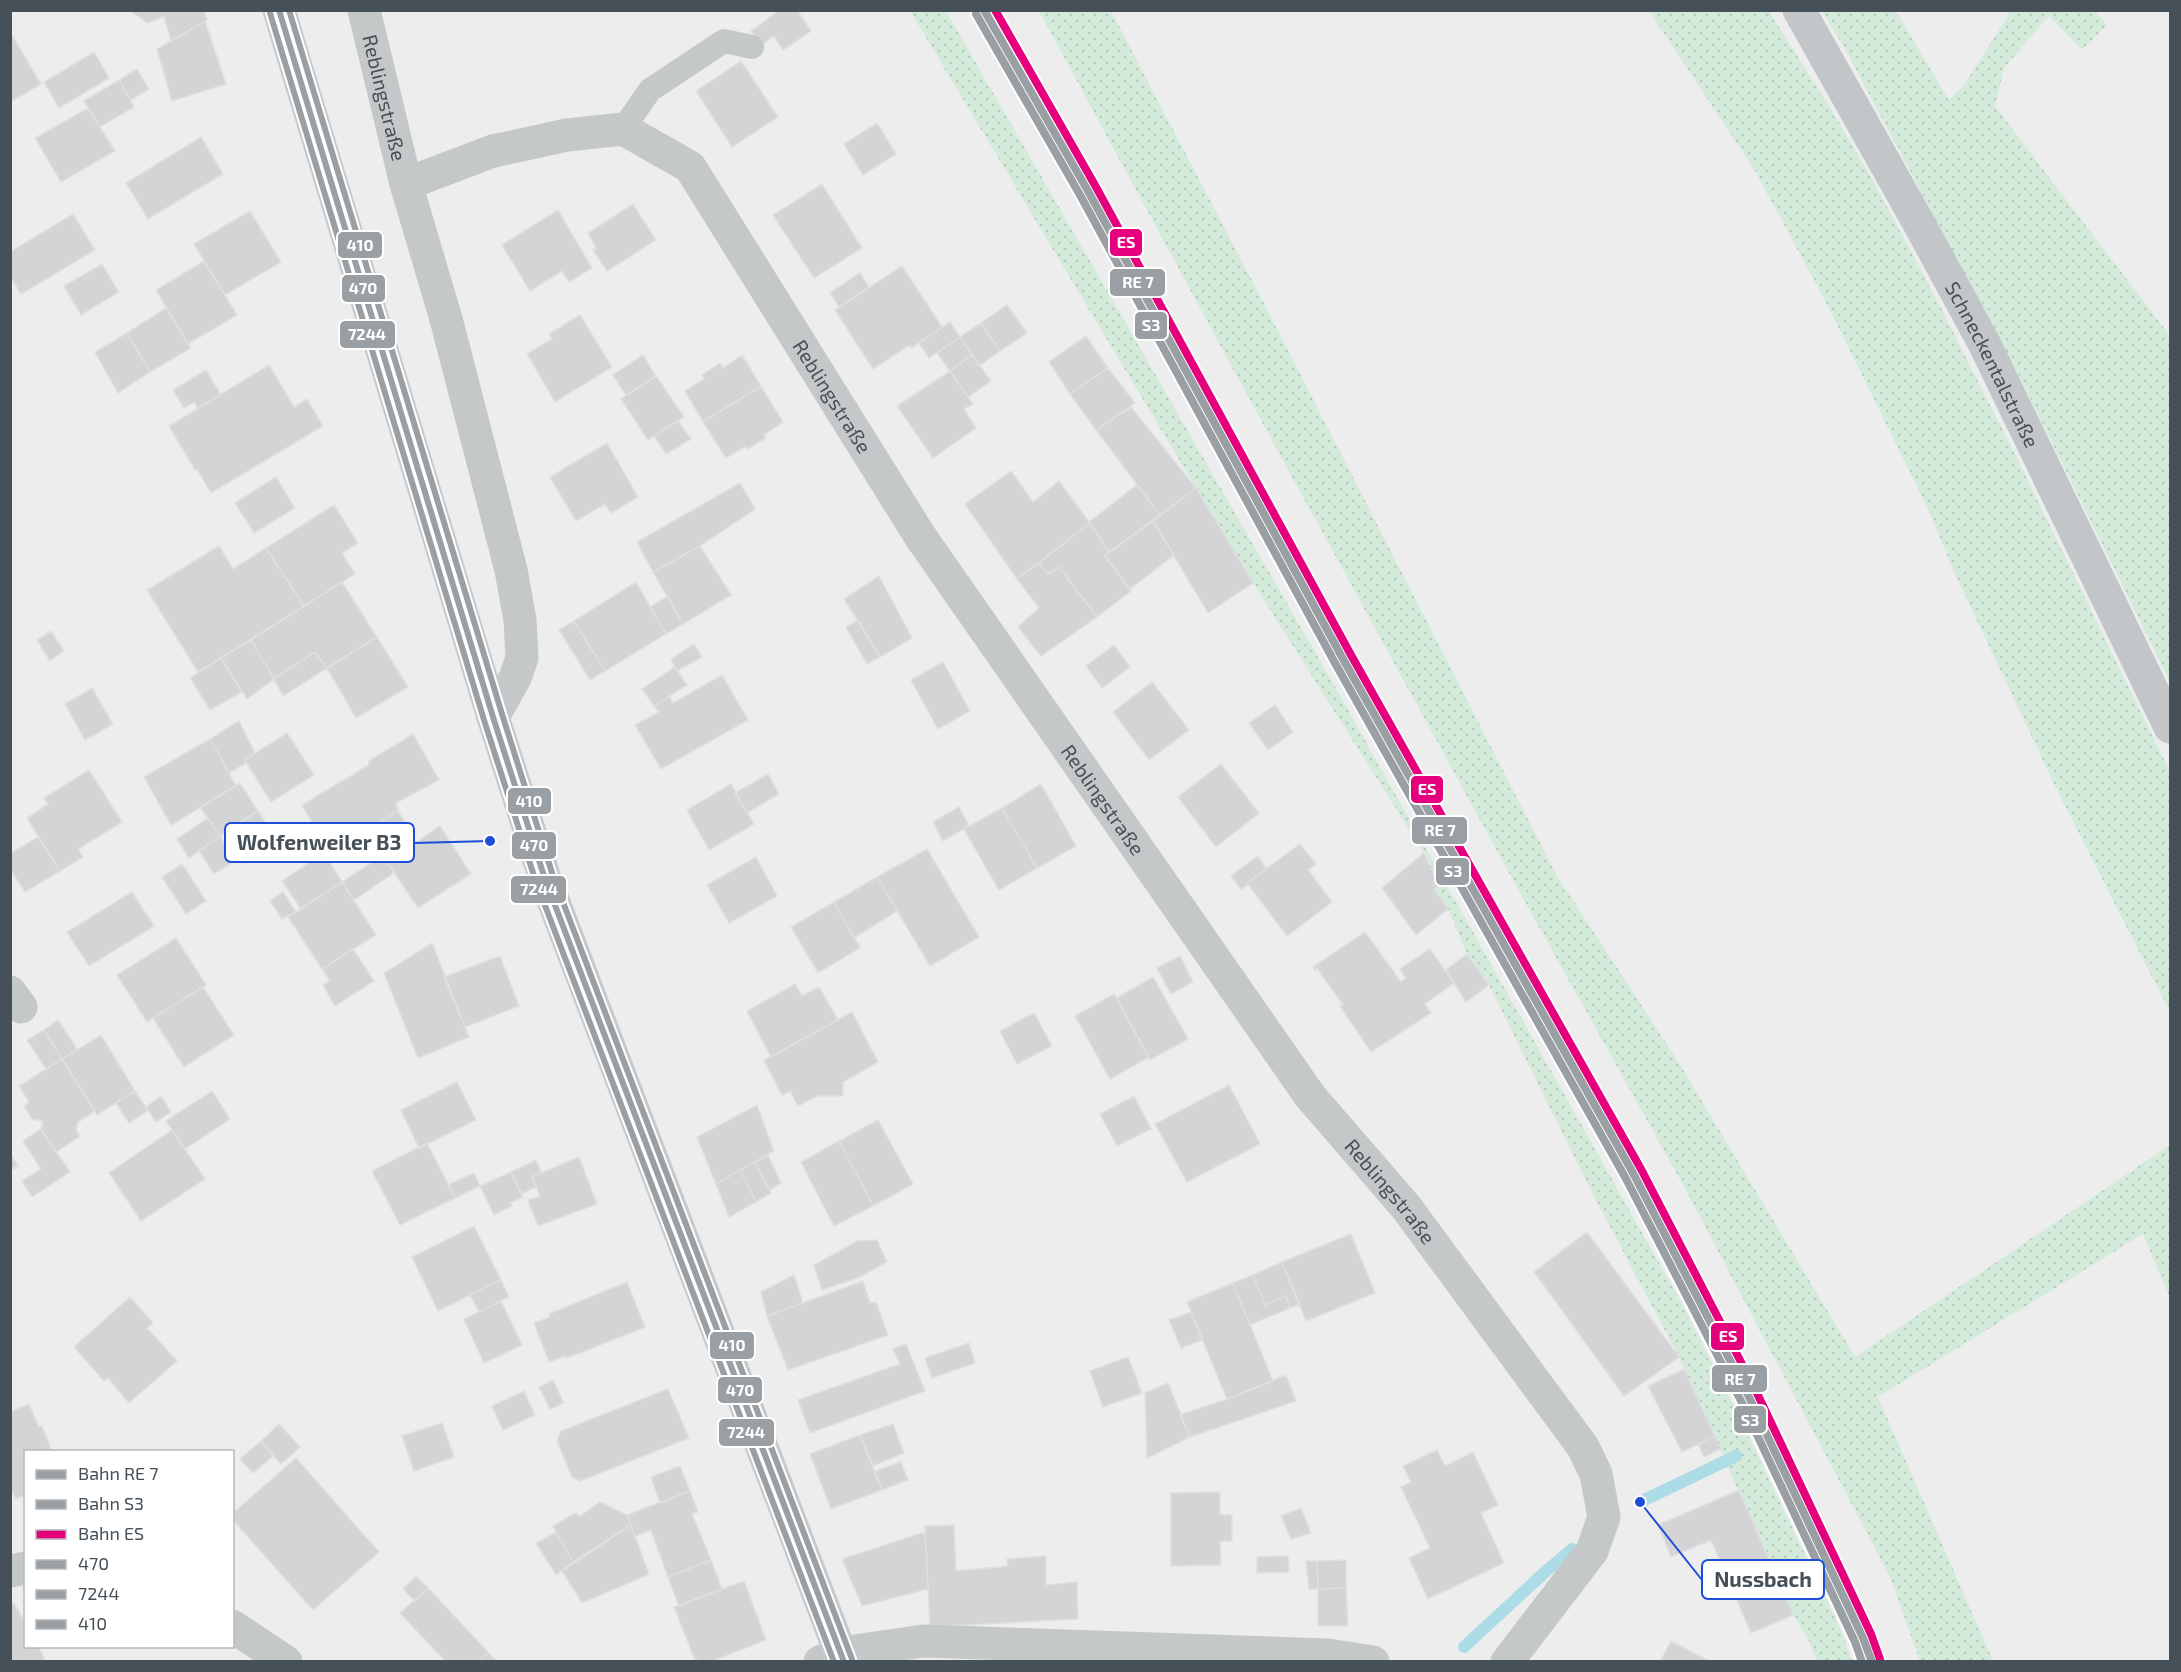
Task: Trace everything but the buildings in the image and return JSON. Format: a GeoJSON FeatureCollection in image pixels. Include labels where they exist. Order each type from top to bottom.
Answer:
{"type":"FeatureCollection","features":[{"type":"Feature","properties":{"kind":"main road"},"geometry":{"type":"LineString","coordinates":[[279,10],[493,717],[545,879],[835,1659]]}},
{"type":"Feature","properties":{"kind":"main road","name":"Schneckentalstraße"},"geometry":{"type":"LineString","coordinates":[[1798,10],[1921,226],[1985,345],[2170,727]]}},
{"type":"Feature","properties":{"kind":"street","name":"Reblingstraße"},"geometry":{"type":"LineString","coordinates":[[364,10],[406,184],[449,331],[511,570],[520,620],[522,658],[515,678],[493,717]]}},
{"type":"Feature","properties":{"kind":"street","name":"Reblingstraße"},"geometry":{"type":"LineString","coordinates":[[406,184],[493,151],[567,135],[623,129],[690,167],[920,536],[1310,1096],[1406,1208],[1583,1447],[1596,1474],[1604,1517],[1592,1551],[1507,1662]]}},
{"type":"Feature","properties":{"kind":"street"},"geometry":{"type":"LineString","coordinates":[[234,1627],[286,1662]]}},
{"type":"Feature","properties":{"kind":"street"},"geometry":{"type":"LineString","coordinates":[[835,1659],[923,1641],[1328,1655],[1373,1662]]}},
{"type":"Feature","properties":{"kind":"lane"},"geometry":{"type":"LineString","coordinates":[[623,129],[650,90],[724,41],[752,48]]}},
{"type":"Feature","properties":{"kind":"green space"},"geometry":{"type":"Polygon","coordinates":[[[910,11],[946,11],[1326,671],[1680,1300],[1739,1416],[1840,1628],[1852,1661],[1817,1661],[1809,1641],[1793,1615],[1679,1357],[1590,1189],[1489,985],[1467,954],[1448,909],[1434,889],[1439,885],[1424,853],[1253,583],[910,11]]]}},
{"type":"Feature","properties":{"kind":"green space"},"geometry":{"type":"Polygon","coordinates":[[[1039,11],[1111,11],[1270,315],[1556,874],[1679,1063],[1855,1357],[2170,1145],[2170,1298],[2143,1234],[1878,1397],[1993,1661],[1920,1661],[1890,1577],[1682,1183],[1525,902],[1039,11]]]}},
{"type":"Feature","properties":{"kind":"green space"},"geometry":{"type":"Polygon","coordinates":[[[1649,11],[1769,11],[1834,114],[1877,188],[1939,304],[2170,772],[2170,1012],[2058,792],[1954,572],[1929,511],[1828,306],[1755,171],[1649,11]]]}},
{"type":"Feature","properties":{"kind":"green space"},"geometry":{"type":"Polygon","coordinates":[[[1822,11],[1896,11],[1949,100],[1964,85],[2011,11],[2095,11],[2107,25],[2082,50],[2049,16],[2004,68],[1995,106],[2170,336],[2170,682],[2019,376],[1845,49],[1822,11]]]}},
{"type":"Feature","properties":{"kind":"waterway"},"geometry":{"type":"LineString","coordinates":[[1640,1502],[1736,1456]]}},
{"type":"Feature","properties":{"kind":"waterway"},"geometry":{"type":"LineString","coordinates":[[1464,1647],[1572,1549]]}},
{"type":"Feature","properties":{"kind":"transit line","name":"470"},"geometry":{"type":"LineString","coordinates":[[279,10],[493,717],[545,879],[844,1662]]}},
{"type":"Feature","properties":{"kind":"transit line","name":"410"},"geometry":{"type":"LineString","coordinates":[[289,10],[553,876],[852,1659]]}},
{"type":"Feature","properties":{"kind":"transit line"},"geometry":{"type":"LineString","coordinates":[[984,10],[1088,191],[1343,659],[1633,1173],[1749,1397],[1863,1638],[1872,1662]]}},
{"type":"Feature","properties":{"kind":"transit line","name":"7244"},"geometry":{"type":"LineString","coordinates":[[270,13],[484,720],[536,882],[834,1662]]}},
{"type":"Feature","properties":{"kind":"rail line","name":"ES"},"geometry":{"type":"LineString","coordinates":[[995,10],[1096,187],[1351,655],[1641,1169],[1757,1393],[1871,1634],[1880,1659]]}},
{"type":"Feature","properties":{"kind":"rail line","name":"S3"},"geometry":{"type":"LineString","coordinates":[[976,14],[1080,195],[1335,663],[1625,1177],[1741,1401],[1855,1642],[1862,1662]]}},
{"type":"Feature","properties":{"kind":"place","name":"Wolfenweiler B3"},"geometry":{"type":"Point","coordinates":[490,841]}},
{"type":"Feature","properties":{"kind":"place","name":"Nussbach"},"geometry":{"type":"Point","coordinates":[1640,1502]}}]}
